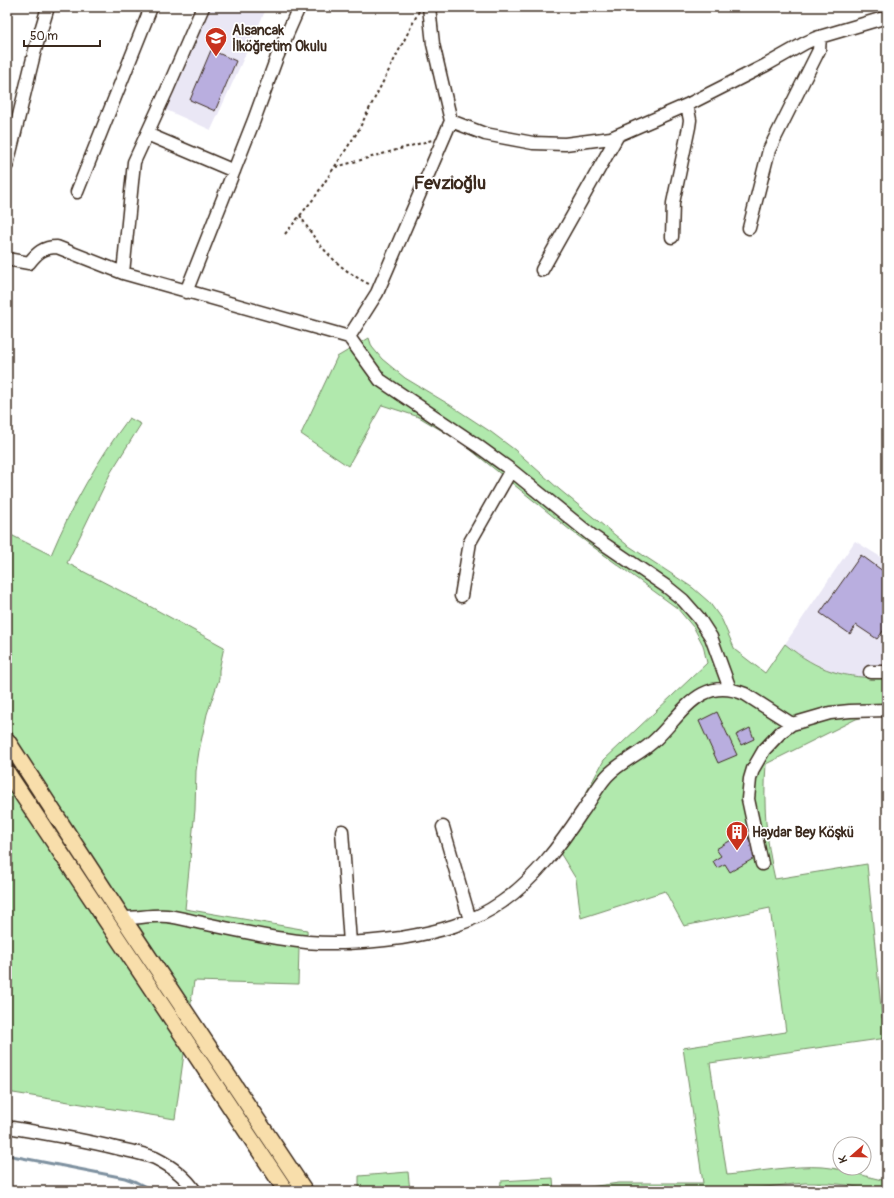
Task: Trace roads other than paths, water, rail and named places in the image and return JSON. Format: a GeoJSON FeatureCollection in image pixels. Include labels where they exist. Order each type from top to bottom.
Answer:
{"type":"FeatureCollection","features":[{"type":"Feature","properties":{"kind":"main road"},"geometry":{"type":"LineString","coordinates":[[7,740],[304,1191]]}},
{"type":"Feature","properties":{"kind":"main road"},"geometry":{"type":"LineString","coordinates":[[7,772],[286,1191]]}},
{"type":"Feature","properties":{"kind":"street"},"geometry":{"type":"LineString","coordinates":[[7,165],[35,50],[48,7]]}},
{"type":"Feature","properties":{"kind":"street"},"geometry":{"type":"LineString","coordinates":[[77,192],[145,23],[150,7]]}},
{"type":"Feature","properties":{"kind":"street"},"geometry":{"type":"LineString","coordinates":[[123,273],[134,162],[203,7]]}},
{"type":"Feature","properties":{"kind":"street"},"geometry":{"type":"LineString","coordinates":[[186,292],[254,120],[276,57],[299,7]]}},
{"type":"Feature","properties":{"kind":"street"},"geometry":{"type":"LineString","coordinates":[[348,337],[379,288],[451,121],[433,44],[430,7]]}},
{"type":"Feature","properties":{"kind":"street"},"geometry":{"type":"LineString","coordinates":[[451,121],[485,134],[533,143],[565,144],[611,138],[687,105],[766,65],[794,48],[820,37],[887,17]]}},
{"type":"Feature","properties":{"kind":"street"},"geometry":{"type":"LineString","coordinates":[[749,228],[769,150],[819,50],[820,37]]}},
{"type":"Feature","properties":{"kind":"street"},"geometry":{"type":"LineString","coordinates":[[672,238],[673,203],[690,120],[687,105]]}},
{"type":"Feature","properties":{"kind":"street"},"geometry":{"type":"LineString","coordinates":[[147,134],[234,171]]}},
{"type":"Feature","properties":{"kind":"street"},"geometry":{"type":"LineString","coordinates":[[542,270],[618,134]]}},
{"type":"Feature","properties":{"kind":"street"},"geometry":{"type":"LineString","coordinates":[[7,259],[29,263],[37,253],[42,250],[57,247],[123,273],[348,337],[380,380],[453,428],[511,470],[590,535],[667,587],[683,600],[698,617],[711,637],[730,689]]}},
{"type":"Feature","properties":{"kind":"street"},"geometry":{"type":"LineString","coordinates":[[461,596],[470,542],[511,470]]}},
{"type":"Feature","properties":{"kind":"street"},"geometry":{"type":"LineString","coordinates":[[870,672],[887,672]]}},
{"type":"Feature","properties":{"kind":"street"},"geometry":{"type":"LineString","coordinates":[[123,918],[167,916],[286,940],[326,944],[418,936],[450,928],[470,920],[502,902],[527,881],[572,828],[599,785],[607,776],[655,740],[697,696],[715,689],[730,689],[744,694],[792,724]]}},
{"type":"Feature","properties":{"kind":"street"},"geometry":{"type":"LineString","coordinates":[[762,864],[748,798],[750,779],[758,759],[764,750],[781,732],[792,724],[830,714],[850,711],[887,710]]}},
{"type":"Feature","properties":{"kind":"street"},"geometry":{"type":"LineString","coordinates":[[443,827],[470,920]]}},
{"type":"Feature","properties":{"kind":"street"},"geometry":{"type":"LineString","coordinates":[[342,831],[350,943]]}},
{"type":"Feature","properties":{"kind":"street"},"geometry":{"type":"LineString","coordinates":[[7,1127],[144,1154],[172,1168],[188,1181],[194,1191]]}},
{"type":"Feature","properties":{"kind":"waterway"},"geometry":{"type":"LineString","coordinates":[[7,1155],[125,1178],[154,1191]]}},
{"type":"Feature","properties":{"kind":"place","name":"Alsancak İlköğretim Okulu"},"geometry":{"type":"Point","coordinates":[216,58]}},
{"type":"Feature","properties":{"kind":"place","name":"Haydar Bey Köşkü"},"geometry":{"type":"Point","coordinates":[737,852]}},
{"type":"Feature","properties":{"kind":"district","name":"Fevzioğlu"},"geometry":{"type":"Point","coordinates":[450,183]}}]}
